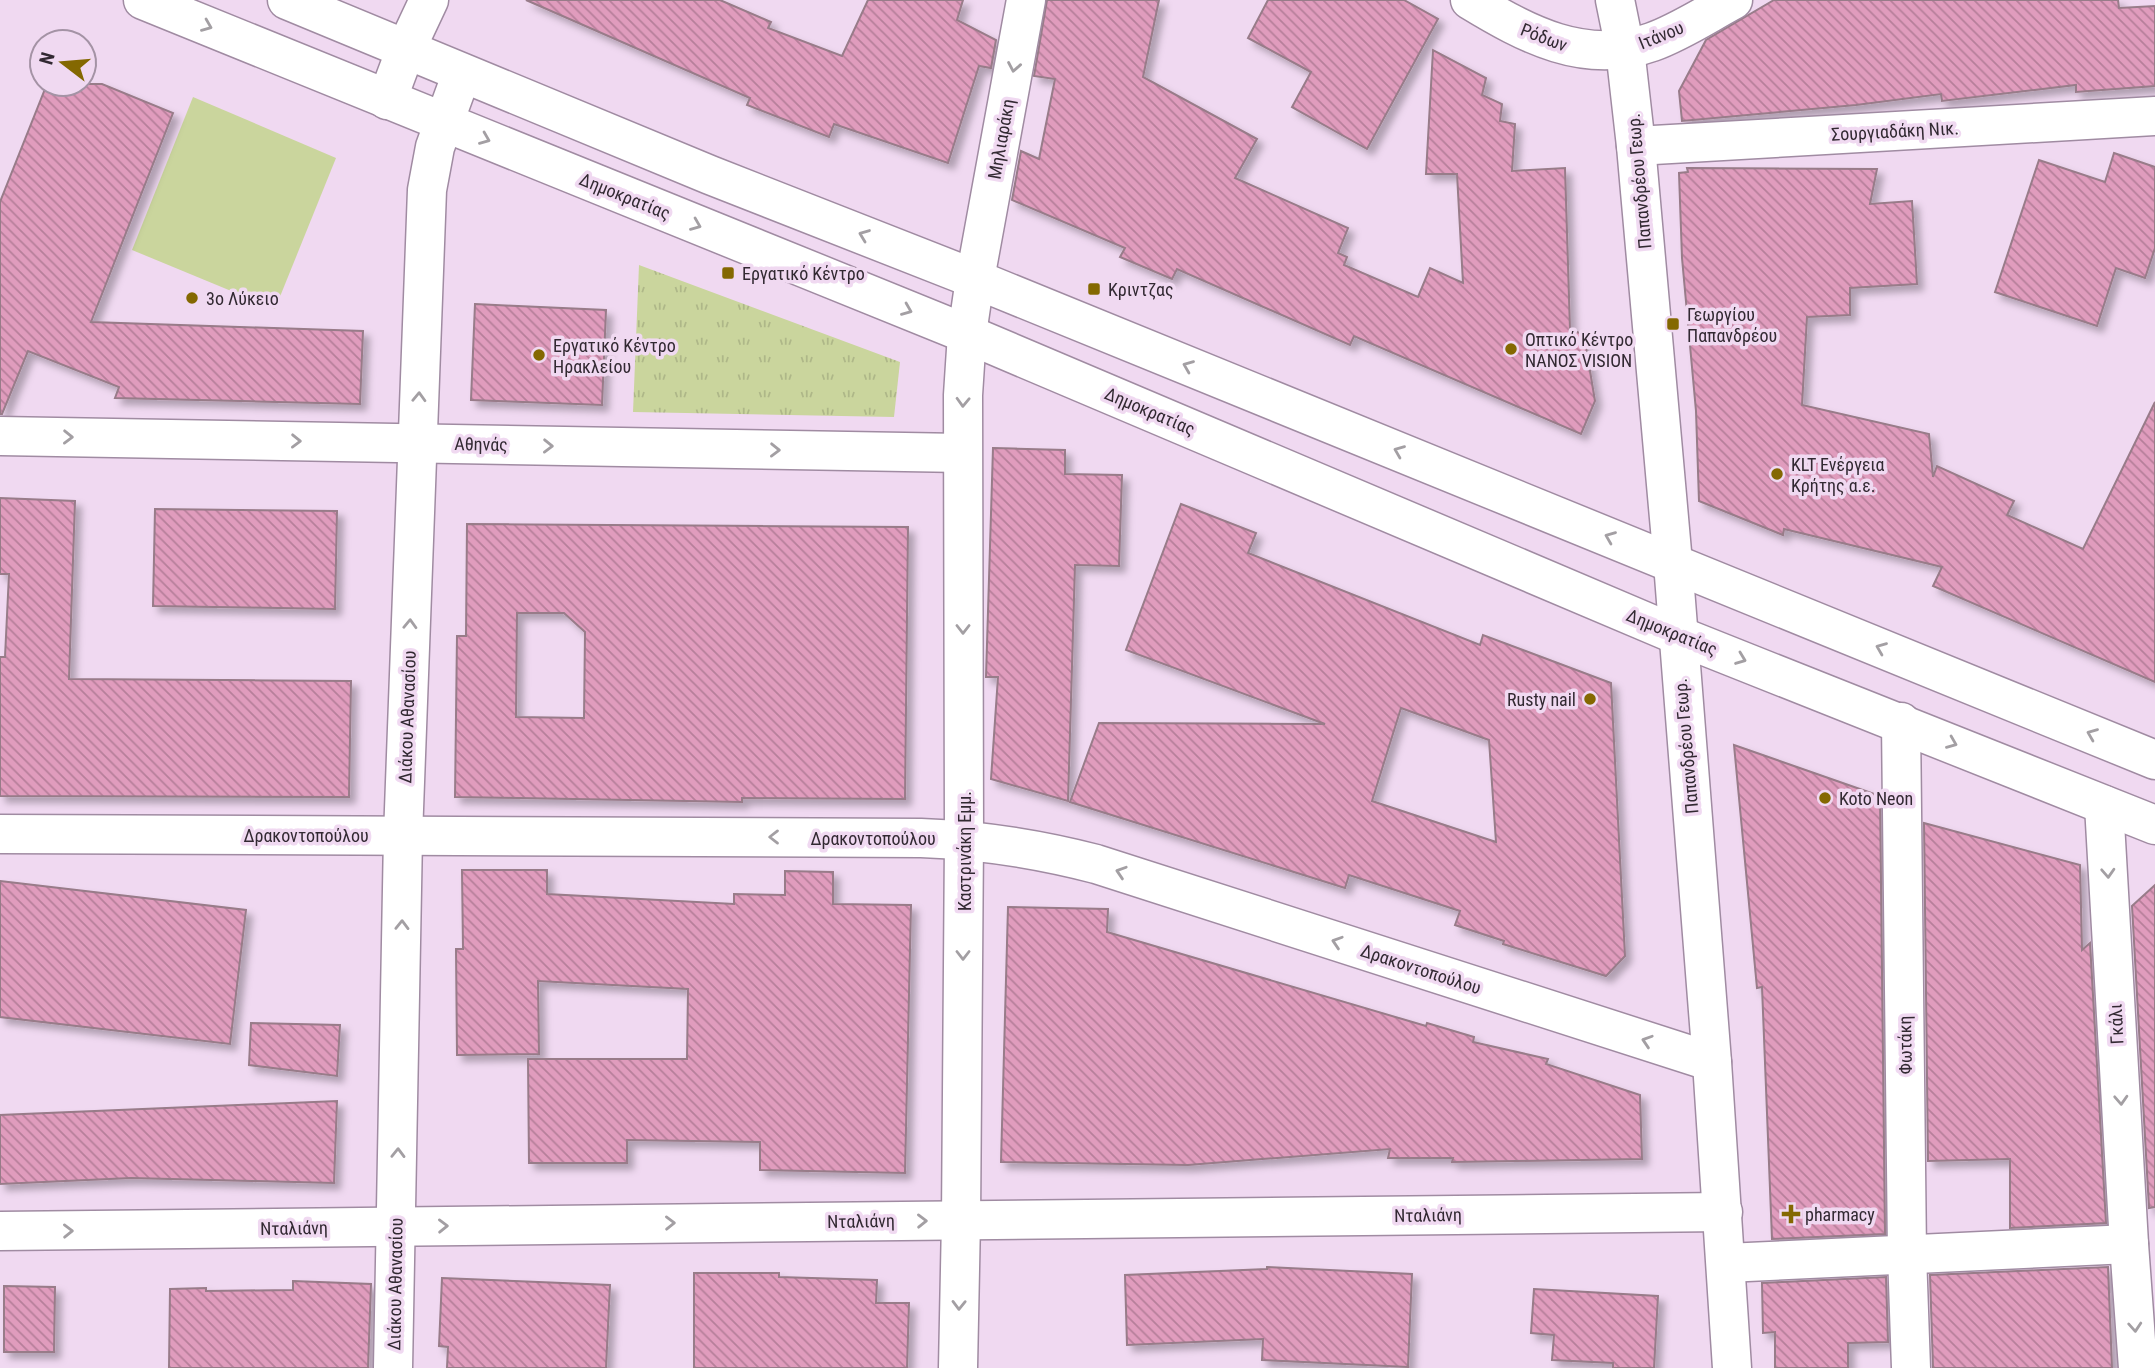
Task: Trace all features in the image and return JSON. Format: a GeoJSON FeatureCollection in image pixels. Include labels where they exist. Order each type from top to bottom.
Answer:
{"type":"FeatureCollection","features":[{"type":"Feature","properties":{"kind":"street","name":"Δημοκρατίας"},"geometry":{"type":"LineString","coordinates":[[143,0],[967,334],[1677,635],[2155,825]]}},
{"type":"Feature","properties":{"kind":"street"},"geometry":{"type":"LineString","coordinates":[[287,0],[710,175],[975,279],[2155,760]]}},
{"type":"Feature","properties":{"kind":"street"},"geometry":{"type":"LineString","coordinates":[[387,100],[406,49],[429,0]]}},
{"type":"Feature","properties":{"kind":"street","name":"Μηλιαράκη"},"geometry":{"type":"LineString","coordinates":[[967,334],[1026,0]]}},
{"type":"Feature","properties":{"kind":"street","name":"Ρόδων"},"geometry":{"type":"LineString","coordinates":[[1470,0],[1504,21],[1551,42],[1575,49],[1625,49]]}},
{"type":"Feature","properties":{"kind":"street","name":"Παπανδρέου Γεωρ."},"geometry":{"type":"LineString","coordinates":[[1615,0],[1625,49],[1636,146],[1673,563],[1723,1212],[1732,1368]]}},
{"type":"Feature","properties":{"kind":"street","name":"Ιτάνου"},"geometry":{"type":"LineString","coordinates":[[1625,49],[1668,36],[1733,0]]}},
{"type":"Feature","properties":{"kind":"street","name":"Διάκου Αθανασίου"},"geometry":{"type":"LineString","coordinates":[[394,1368],[403,836],[427,190],[432,158],[462,73]]}},
{"type":"Feature","properties":{"kind":"street","name":"Σουργιαδάκη Νικ."},"geometry":{"type":"LineString","coordinates":[[1636,146],[2155,116]]}},
{"type":"Feature","properties":{"kind":"street","name":"Καστρινάκη Εμμ."},"geometry":{"type":"LineString","coordinates":[[958,1368],[964,839],[962,453],[967,334]]}},
{"type":"Feature","properties":{"kind":"street","name":"Αθηνάς"},"geometry":{"type":"LineString","coordinates":[[0,436],[962,453]]}},
{"type":"Feature","properties":{"kind":"street","name":"Φωτάκη"},"geometry":{"type":"LineString","coordinates":[[1901,722],[1907,1254],[1912,1368]]}},
{"type":"Feature","properties":{"kind":"street","name":"Γκάλι"},"geometry":{"type":"LineString","coordinates":[[2104,804],[2138,1368]]}},
{"type":"Feature","properties":{"kind":"street","name":"Δρακοντοπούλου"},"geometry":{"type":"LineString","coordinates":[[0,834],[964,839],[1039,850],[1096,864],[1712,1062]]}},
{"type":"Feature","properties":{"kind":"street","name":"Νταλιάνη"},"geometry":{"type":"LineString","coordinates":[[0,1231],[1723,1212]]}},
{"type":"Feature","properties":{"kind":"street"},"geometry":{"type":"LineString","coordinates":[[1726,1263],[2129,1244]]}},
{"type":"Feature","properties":{"kind":"green space"},"geometry":{"type":"Polygon","coordinates":[[[193,97],[336,158],[275,309],[132,250],[193,97]]]}},
{"type":"Feature","properties":{"kind":"green space"},"geometry":{"type":"Polygon","coordinates":[[[639,265],[900,362],[894,417],[633,412],[639,265]]]}},
{"type":"Feature","properties":{"kind":"building"},"geometry":{"type":"Polygon","coordinates":[[[526,0],[720,0],[771,22],[768,28],[842,56],[868,0],[963,0],[957,20],[996,40],[991,68],[979,66],[948,163],[834,124],[829,137],[747,105],[750,98],[526,0]]]}},
{"type":"Feature","properties":{"kind":"building"},"geometry":{"type":"Polygon","coordinates":[[[1047,0],[1159,0],[1143,77],[1257,139],[1235,178],[1348,228],[1338,253],[1347,257],[1344,265],[1418,297],[1430,268],[1463,283],[1457,174],[1426,174],[1433,50],[1486,78],[1482,95],[1502,104],[1500,121],[1515,124],[1512,171],[1565,168],[1570,329],[1584,335],[1595,401],[1581,434],[1354,336],[1350,345],[1177,269],[1172,279],[1120,257],[1125,248],[1012,200],[1021,151],[1039,159],[1055,79],[1034,76],[1047,0]]]}},
{"type":"Feature","properties":{"kind":"building"},"geometry":{"type":"Polygon","coordinates":[[[1268,0],[1404,0],[1438,19],[1367,149],[1292,107],[1311,72],[1248,38],[1268,0]]]}},
{"type":"Feature","properties":{"kind":"building"},"geometry":{"type":"Polygon","coordinates":[[[1774,0],[2118,0],[2119,8],[2155,6],[2155,86],[2076,92],[2076,85],[1942,101],[1941,94],[1856,105],[1682,121],[1679,91],[1706,40],[1774,0]]]}},
{"type":"Feature","properties":{"kind":"building"},"geometry":{"type":"Polygon","coordinates":[[[98,84],[102,84],[173,113],[91,322],[363,331],[360,404],[115,398],[119,387],[28,351],[0,414],[0,202],[41,98],[98,98],[98,84]]]}},
{"type":"Feature","properties":{"kind":"building"},"geometry":{"type":"Polygon","coordinates":[[[2114,153],[2155,167],[2155,248],[2145,278],[2116,268],[2097,326],[1995,292],[2039,160],[2105,182],[2114,153]]]}},
{"type":"Feature","properties":{"kind":"building"},"geometry":{"type":"Polygon","coordinates":[[[1687,168],[1877,169],[1870,204],[1912,201],[1917,284],[1850,288],[1850,315],[1807,317],[1802,405],[1929,434],[1933,477],[1937,466],[2014,501],[2007,515],[2083,549],[2155,402],[2155,682],[1933,586],[1942,567],[1784,529],[1783,535],[1699,501],[1696,411],[1682,258],[1679,173],[1688,172],[1687,168]]]}},
{"type":"Feature","properties":{"kind":"building","name":"Εργατικό Κέντρο Ηρακλείου"},"geometry":{"type":"Polygon","coordinates":[[[475,304],[606,310],[602,405],[471,400],[475,304]]]}},
{"type":"Feature","properties":{"kind":"building"},"geometry":{"type":"Polygon","coordinates":[[[993,448],[1065,450],[1065,474],[1122,475],[1119,566],[1075,565],[1068,801],[991,779],[998,677],[986,677],[993,448]]]}},
{"type":"Feature","properties":{"kind":"building"},"geometry":{"type":"Polygon","coordinates":[[[0,498],[75,501],[69,679],[351,681],[349,797],[0,796],[0,657],[5,657],[9,574],[0,574],[0,498]]]}},
{"type":"Feature","properties":{"kind":"building"},"geometry":{"type":"Polygon","coordinates":[[[1181,504],[1256,533],[1248,553],[1480,645],[1483,635],[1611,683],[1625,956],[1606,976],[1503,944],[1504,941],[1455,925],[1460,911],[1349,875],[1345,888],[1070,802],[1099,723],[1325,724],[1126,650],[1181,504]],[[1401,708],[1372,801],[1496,842],[1489,740],[1401,708]]]}},
{"type":"Feature","properties":{"kind":"building"},"geometry":{"type":"Polygon","coordinates":[[[155,509],[337,511],[335,609],[153,606],[155,509]]]}},
{"type":"Feature","properties":{"kind":"building"},"geometry":{"type":"Polygon","coordinates":[[[467,524],[908,527],[905,799],[742,798],[742,802],[455,797],[457,636],[466,636],[467,524]],[[517,613],[516,717],[584,718],[585,632],[564,613],[517,613]]]}},
{"type":"Feature","properties":{"kind":"building"},"geometry":{"type":"Polygon","coordinates":[[[1734,745],[1880,796],[1885,1234],[1772,1239],[1762,987],[1757,988],[1734,745]]]}},
{"type":"Feature","properties":{"kind":"building"},"geometry":{"type":"Polygon","coordinates":[[[1924,823],[2080,865],[2082,950],[2090,943],[2106,1223],[2010,1228],[2010,1159],[1928,1161],[1924,823]]]}},
{"type":"Feature","properties":{"kind":"building"},"geometry":{"type":"Polygon","coordinates":[[[462,870],[547,870],[547,894],[734,904],[734,894],[785,895],[785,871],[833,872],[833,904],[911,905],[905,1173],[760,1170],[760,1142],[627,1140],[627,1163],[529,1163],[528,1059],[687,1059],[688,989],[538,981],[539,1054],[457,1055],[456,949],[463,949],[462,870]]]}},
{"type":"Feature","properties":{"kind":"building"},"geometry":{"type":"Polygon","coordinates":[[[0,881],[246,910],[230,1044],[0,1017],[0,881]]]}},
{"type":"Feature","properties":{"kind":"building"},"geometry":{"type":"Polygon","coordinates":[[[2155,885],[2155,1207],[2149,1208],[2132,906],[2155,885]]]}},
{"type":"Feature","properties":{"kind":"building"},"geometry":{"type":"Polygon","coordinates":[[[1008,907],[1108,909],[1107,932],[1426,1026],[1427,1023],[1474,1037],[1473,1042],[1548,1059],[1546,1064],[1640,1095],[1642,1159],[1452,1162],[1453,1158],[1388,1158],[1390,1149],[1188,1165],[1001,1162],[1008,907]]]}},
{"type":"Feature","properties":{"kind":"building"},"geometry":{"type":"Polygon","coordinates":[[[251,1023],[340,1025],[337,1076],[249,1065],[251,1023]]]}},
{"type":"Feature","properties":{"kind":"building"},"geometry":{"type":"Polygon","coordinates":[[[337,1101],[334,1183],[131,1178],[0,1184],[0,1115],[337,1101]]]}},
{"type":"Feature","properties":{"kind":"building"},"geometry":{"type":"Polygon","coordinates":[[[1267,1267],[1412,1274],[1408,1367],[1262,1360],[1263,1339],[1127,1345],[1125,1275],[1267,1267]]]}},
{"type":"Feature","properties":{"kind":"building"},"geometry":{"type":"Polygon","coordinates":[[[2108,1267],[2112,1368],[1933,1368],[1930,1275],[2108,1267]]]}},
{"type":"Feature","properties":{"kind":"building"},"geometry":{"type":"Polygon","coordinates":[[[694,1273],[779,1273],[779,1277],[877,1280],[876,1303],[909,1303],[907,1368],[694,1368],[694,1273]]]}},
{"type":"Feature","properties":{"kind":"building"},"geometry":{"type":"Polygon","coordinates":[[[1886,1277],[1888,1342],[1848,1343],[1848,1368],[1775,1368],[1775,1332],[1763,1333],[1762,1283],[1886,1277]]]}},
{"type":"Feature","properties":{"kind":"building"},"geometry":{"type":"Polygon","coordinates":[[[442,1278],[610,1285],[606,1368],[447,1368],[448,1347],[439,1346],[442,1278]]]}},
{"type":"Feature","properties":{"kind":"building"},"geometry":{"type":"Polygon","coordinates":[[[293,1281],[371,1284],[368,1368],[169,1368],[170,1289],[293,1290],[293,1281]]]}},
{"type":"Feature","properties":{"kind":"building"},"geometry":{"type":"Polygon","coordinates":[[[4,1286],[55,1287],[54,1352],[4,1352],[4,1286]]]}},
{"type":"Feature","properties":{"kind":"building"},"geometry":{"type":"Polygon","coordinates":[[[1534,1289],[1658,1296],[1654,1368],[1613,1368],[1613,1363],[1552,1360],[1554,1335],[1531,1333],[1534,1289]]]}},
{"type":"Feature","properties":{"kind":"place","name":"Εργατικό Κέντρο"},"geometry":{"type":"Point","coordinates":[728,273]}},
{"type":"Feature","properties":{"kind":"place","name":"Κριντζας"},"geometry":{"type":"Point","coordinates":[1094,289]}},
{"type":"Feature","properties":{"kind":"place","name":"3ο Λύκειο"},"geometry":{"type":"Point","coordinates":[192,298]}},
{"type":"Feature","properties":{"kind":"place","name":"Γεωργίου Παπανδρέου"},"geometry":{"type":"Point","coordinates":[1673,324]}},
{"type":"Feature","properties":{"kind":"place","name":"Οπτικό Κέντρο ΝΑΝΟΣ VISION"},"geometry":{"type":"Point","coordinates":[1511,349]}},
{"type":"Feature","properties":{"kind":"place","name":"Εργατικό Κέντρο Ηρακλείου"},"geometry":{"type":"Point","coordinates":[539,355]}},
{"type":"Feature","properties":{"kind":"place","name":"KLT Ενέργεια Κρήτης α.ε."},"geometry":{"type":"Point","coordinates":[1777,474]}},
{"type":"Feature","properties":{"kind":"place","name":"Rusty nail"},"geometry":{"type":"Point","coordinates":[1590,699]}},
{"type":"Feature","properties":{"kind":"place","name":"Koto Neon"},"geometry":{"type":"Point","coordinates":[1825,798]}},
{"type":"Feature","properties":{"kind":"place","name":"pharmacy"},"geometry":{"type":"Point","coordinates":[1791,1214]}}]}
